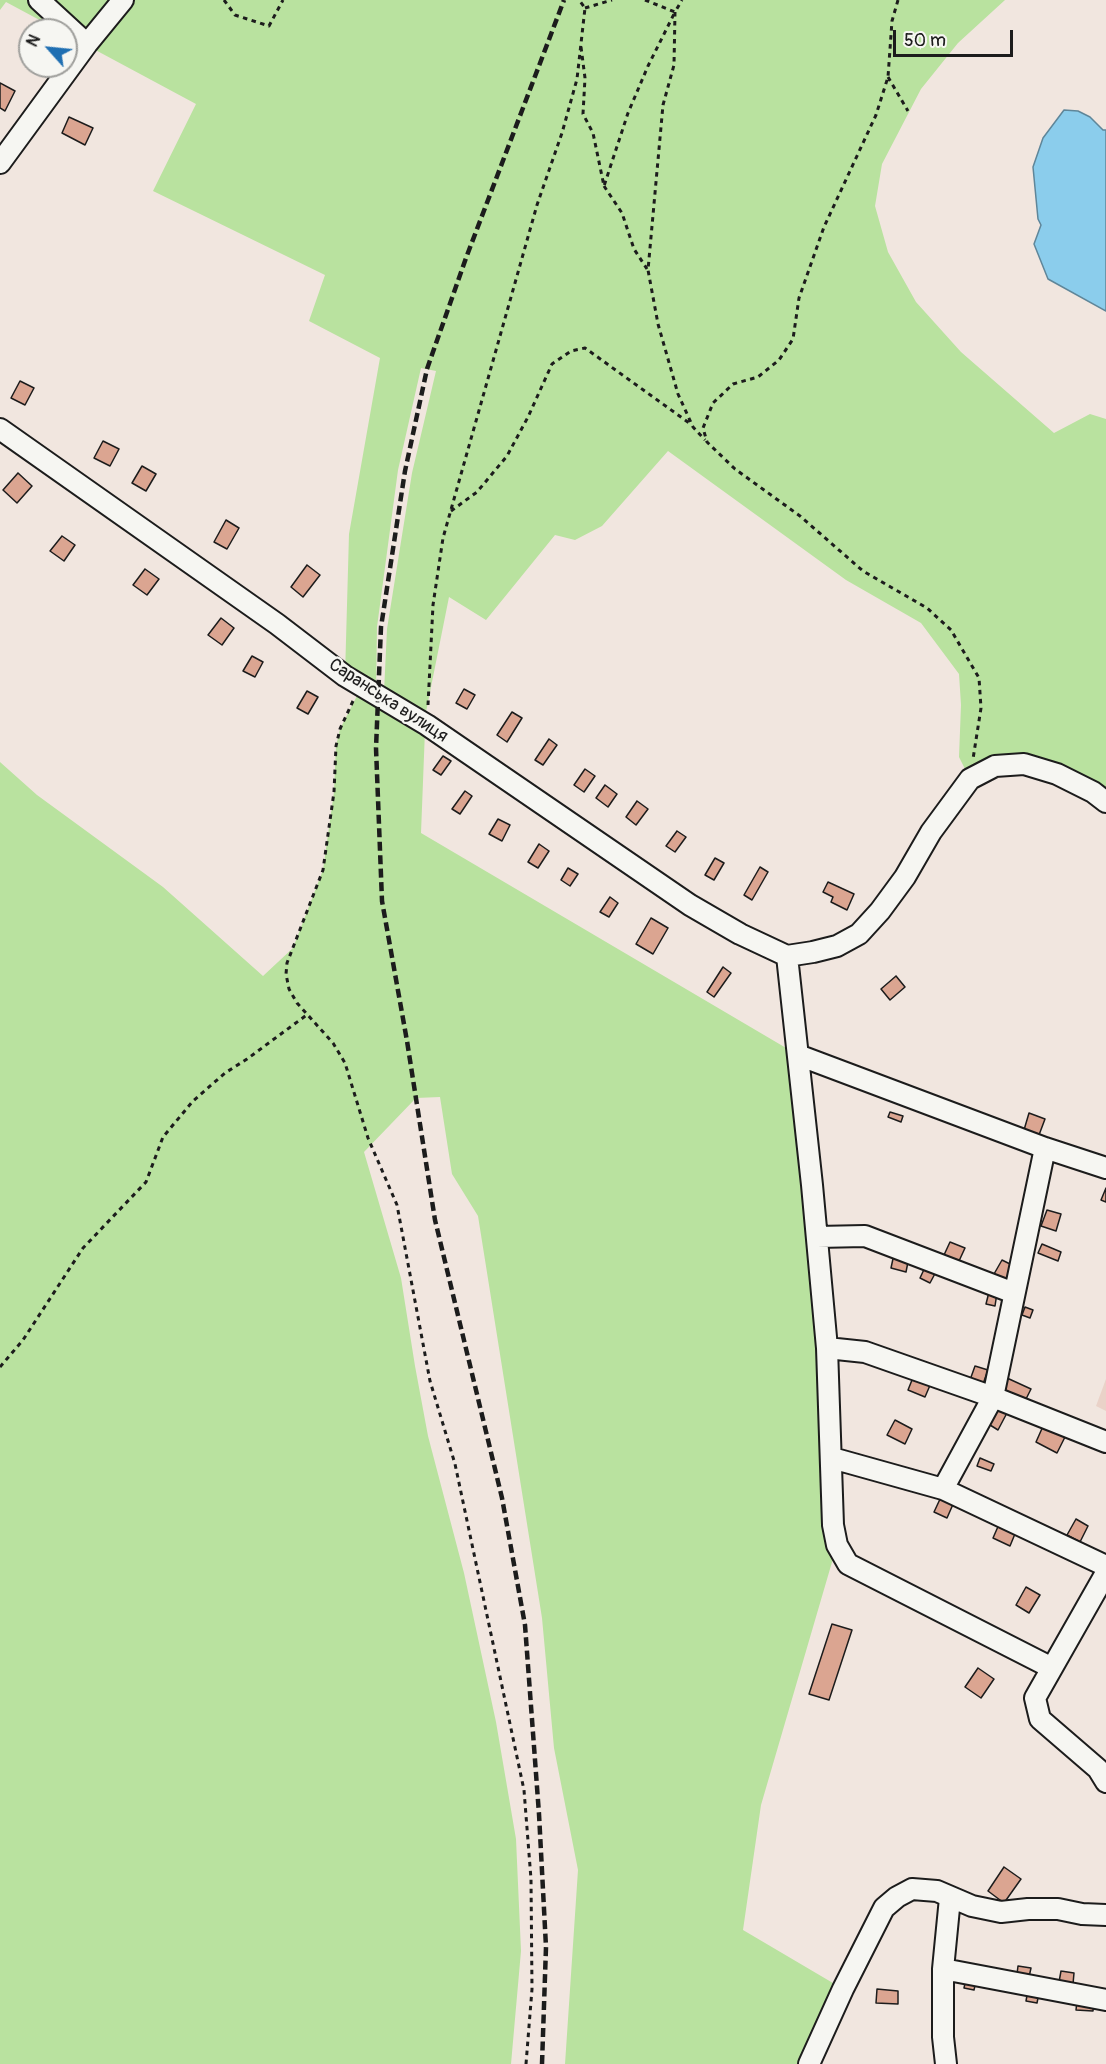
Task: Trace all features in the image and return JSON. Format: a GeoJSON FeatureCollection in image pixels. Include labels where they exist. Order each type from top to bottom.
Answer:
{"type":"FeatureCollection","features":[{"type":"Feature","properties":{"kind":"street"},"geometry":{"type":"LineString","coordinates":[[39,0],[87,44]]}},
{"type":"Feature","properties":{"kind":"street"},"geometry":{"type":"LineString","coordinates":[[0,164],[87,44],[123,0]]}},
{"type":"Feature","properties":{"kind":"street","name":"Саранська вулиця"},"geometry":{"type":"LineString","coordinates":[[0,429],[277,624],[345,676],[428,725],[690,905],[740,934],[787,956]]}},
{"type":"Feature","properties":{"kind":"street"},"geometry":{"type":"LineString","coordinates":[[1052,1668],[848,1564],[837,1545],[833,1525],[827,1348],[787,956],[837,946],[859,934],[880,911],[905,877],[931,832],[970,779],[995,765],[1024,764],[1058,774],[1093,792],[1106,802]]}},
{"type":"Feature","properties":{"kind":"street"},"geometry":{"type":"LineString","coordinates":[[798,1055],[1045,1148],[1106,1168]]}},
{"type":"Feature","properties":{"kind":"street"},"geometry":{"type":"LineString","coordinates":[[943,1489],[993,1397],[1045,1148]]}},
{"type":"Feature","properties":{"kind":"street"},"geometry":{"type":"LineString","coordinates":[[817,1237],[865,1236],[1014,1293]]}},
{"type":"Feature","properties":{"kind":"street"},"geometry":{"type":"LineString","coordinates":[[827,1348],[865,1352],[993,1397],[1106,1442]]}},
{"type":"Feature","properties":{"kind":"street"},"geometry":{"type":"LineString","coordinates":[[832,1458],[943,1489],[1106,1566]]}},
{"type":"Feature","properties":{"kind":"street"},"geometry":{"type":"LineString","coordinates":[[1106,1573],[1035,1698],[1040,1719],[1098,1769],[1106,1782]]}},
{"type":"Feature","properties":{"kind":"street"},"geometry":{"type":"LineString","coordinates":[[809,2064],[838,1999],[884,1908],[897,1897],[912,1889],[937,1891],[972,1906],[1001,1912],[1029,1908],[1106,1915]]}},
{"type":"Feature","properties":{"kind":"street"},"geometry":{"type":"LineString","coordinates":[[946,2064],[943,2037],[943,1969],[950,1898]]}},
{"type":"Feature","properties":{"kind":"street"},"geometry":{"type":"LineString","coordinates":[[943,1969],[1106,2000]]}},
{"type":"Feature","properties":{"kind":"path"},"geometry":{"type":"LineString","coordinates":[[224,0],[235,15],[269,26],[282,0]]}},
{"type":"Feature","properties":{"kind":"path"},"geometry":{"type":"LineString","coordinates":[[428,725],[433,605],[443,538],[537,205],[577,80],[585,8],[579,0]]}},
{"type":"Feature","properties":{"kind":"path"},"geometry":{"type":"LineString","coordinates":[[585,8],[612,0]]}},
{"type":"Feature","properties":{"kind":"path"},"geometry":{"type":"LineString","coordinates":[[645,0],[675,12]]}},
{"type":"Feature","properties":{"kind":"path"},"geometry":{"type":"LineString","coordinates":[[604,186],[628,113],[648,66],[682,0]]}},
{"type":"Feature","properties":{"kind":"path"},"geometry":{"type":"LineString","coordinates":[[707,442],[703,428],[713,403],[733,384],[758,377],[779,360],[793,339],[799,298],[824,227],[876,115],[888,77],[892,21],[897,0]]}},
{"type":"Feature","properties":{"kind":"path"},"geometry":{"type":"LineString","coordinates":[[675,12],[674,65],[663,105],[648,270],[658,324],[678,394],[693,427]]}},
{"type":"Feature","properties":{"kind":"path"},"geometry":{"type":"LineString","coordinates":[[580,42],[585,78],[583,114],[593,133],[604,186],[622,213],[634,249],[648,270]]}},
{"type":"Feature","properties":{"kind":"path"},"geometry":{"type":"LineString","coordinates":[[888,77],[908,111]]}},
{"type":"Feature","properties":{"kind":"path"},"geometry":{"type":"LineString","coordinates":[[450,512],[477,492],[507,456],[552,364],[571,351],[585,348],[693,427],[735,469],[800,516],[863,571],[927,608],[951,630],[979,678],[981,708],[970,779]]}},
{"type":"Feature","properties":{"kind":"path"},"geometry":{"type":"LineString","coordinates":[[362,686],[340,729],[336,746],[334,792],[323,870],[287,963],[286,974],[289,989],[297,1003],[333,1043],[345,1063],[368,1138],[397,1205],[430,1381],[455,1464],[524,1790],[531,1880],[532,1989],[526,2064]]}},
{"type":"Feature","properties":{"kind":"path"},"geometry":{"type":"LineString","coordinates":[[0,1366],[23,1340],[83,1248],[146,1182],[163,1137],[193,1101],[225,1073],[308,1014]]}},
{"type":"Feature","properties":{"kind":"shaded area"},"geometry":{"type":"Polygon","coordinates":[[[1106,1379],[1106,1411],[1096,1406],[1106,1379]]]}},
{"type":"Feature","properties":{"kind":"green space"},"geometry":{"type":"Polygon","coordinates":[[[0,0],[1005,0],[958,43],[921,89],[882,164],[875,206],[888,252],[916,302],[961,352],[1054,433],[1090,414],[1106,419],[1106,802],[1024,764],[970,779],[959,757],[961,705],[959,674],[921,623],[846,580],[668,451],[602,526],[575,540],[555,535],[486,620],[449,597],[425,717],[384,692],[387,629],[412,473],[436,371],[421,368],[398,470],[377,627],[376,694],[345,676],[349,534],[380,358],[309,321],[325,275],[153,191],[196,104],[78,41],[78,18],[36,18],[6,2],[0,10],[0,0]]]}},
{"type":"Feature","properties":{"kind":"green space"},"geometry":{"type":"Polygon","coordinates":[[[360,690],[425,730],[421,833],[798,1055],[837,1545],[761,1805],[743,1930],[838,1986],[803,2064],[565,2064],[578,1870],[554,1748],[542,1618],[478,1216],[452,1174],[440,1097],[416,1098],[364,1152],[401,1278],[428,1436],[464,1573],[496,1722],[516,1839],[521,1951],[511,2064],[0,2064],[0,762],[37,795],[163,887],[263,976],[293,948],[323,870],[334,792],[336,746],[340,729],[360,690]]]}},
{"type":"Feature","properties":{"kind":"water"},"geometry":{"type":"Polygon","coordinates":[[[1064,110],[1078,111],[1106,130],[1106,311],[1048,279],[1034,244],[1041,225],[1038,219],[1033,167],[1043,138],[1064,110]]]}},
{"type":"Feature","properties":{"kind":"building"},"geometry":{"type":"Polygon","coordinates":[[[0,83],[15,91],[5,111],[0,108],[0,83]]]}},
{"type":"Feature","properties":{"kind":"building"},"geometry":{"type":"Polygon","coordinates":[[[69,117],[93,128],[85,145],[62,133],[69,117]]]}},
{"type":"Feature","properties":{"kind":"building"},"geometry":{"type":"Polygon","coordinates":[[[20,381],[34,388],[25,405],[11,398],[20,381]]]}},
{"type":"Feature","properties":{"kind":"building"},"geometry":{"type":"Polygon","coordinates":[[[103,441],[119,449],[110,466],[94,458],[103,441]]]}},
{"type":"Feature","properties":{"kind":"building"},"geometry":{"type":"Polygon","coordinates":[[[142,466],[156,474],[146,491],[132,483],[142,466]]]}},
{"type":"Feature","properties":{"kind":"building"},"geometry":{"type":"Polygon","coordinates":[[[18,473],[32,486],[17,503],[3,490],[18,473]]]}},
{"type":"Feature","properties":{"kind":"building"},"geometry":{"type":"Polygon","coordinates":[[[226,520],[239,528],[227,549],[214,542],[226,520]]]}},
{"type":"Feature","properties":{"kind":"building"},"geometry":{"type":"Polygon","coordinates":[[[62,536],[75,545],[64,561],[50,551],[62,536]]]}},
{"type":"Feature","properties":{"kind":"building"},"geometry":{"type":"Polygon","coordinates":[[[307,565],[320,575],[303,597],[291,587],[307,565]]]}},
{"type":"Feature","properties":{"kind":"building"},"geometry":{"type":"Polygon","coordinates":[[[145,569],[159,579],[147,595],[133,585],[145,569]]]}},
{"type":"Feature","properties":{"kind":"building"},"geometry":{"type":"Polygon","coordinates":[[[221,618],[234,628],[222,645],[208,635],[221,618]]]}},
{"type":"Feature","properties":{"kind":"building"},"geometry":{"type":"Polygon","coordinates":[[[252,656],[263,662],[255,677],[243,671],[252,656]]]}},
{"type":"Feature","properties":{"kind":"building"},"geometry":{"type":"Polygon","coordinates":[[[464,689],[475,695],[467,709],[456,703],[464,689]]]}},
{"type":"Feature","properties":{"kind":"building"},"geometry":{"type":"Polygon","coordinates":[[[307,691],[318,697],[308,714],[297,708],[307,691]]]}},
{"type":"Feature","properties":{"kind":"building"},"geometry":{"type":"Polygon","coordinates":[[[512,712],[522,718],[507,742],[497,735],[512,712]]]}},
{"type":"Feature","properties":{"kind":"building"},"geometry":{"type":"Polygon","coordinates":[[[549,739],[557,745],[543,765],[535,760],[549,739]]]}},
{"type":"Feature","properties":{"kind":"building"},"geometry":{"type":"Polygon","coordinates":[[[443,756],[451,761],[441,775],[433,770],[443,756]]]}},
{"type":"Feature","properties":{"kind":"building"},"geometry":{"type":"Polygon","coordinates":[[[585,769],[595,776],[584,792],[574,785],[585,769]]]}},
{"type":"Feature","properties":{"kind":"building"},"geometry":{"type":"Polygon","coordinates":[[[605,785],[617,794],[608,807],[596,798],[605,785]]]}},
{"type":"Feature","properties":{"kind":"building"},"geometry":{"type":"Polygon","coordinates":[[[465,791],[472,796],[460,814],[452,809],[465,791]]]}},
{"type":"Feature","properties":{"kind":"building"},"geometry":{"type":"Polygon","coordinates":[[[637,801],[648,809],[636,825],[626,817],[637,801]]]}},
{"type":"Feature","properties":{"kind":"building"},"geometry":{"type":"Polygon","coordinates":[[[498,819],[510,825],[502,841],[489,834],[498,819]]]}},
{"type":"Feature","properties":{"kind":"building"},"geometry":{"type":"Polygon","coordinates":[[[677,831],[686,837],[675,852],[666,846],[677,831]]]}},
{"type":"Feature","properties":{"kind":"building"},"geometry":{"type":"Polygon","coordinates":[[[539,844],[549,851],[538,868],[528,862],[539,844]]]}},
{"type":"Feature","properties":{"kind":"building"},"geometry":{"type":"Polygon","coordinates":[[[715,858],[724,863],[714,880],[705,875],[715,858]]]}},
{"type":"Feature","properties":{"kind":"building"},"geometry":{"type":"Polygon","coordinates":[[[760,867],[768,872],[752,900],[744,895],[760,867]]]}},
{"type":"Feature","properties":{"kind":"building"},"geometry":{"type":"Polygon","coordinates":[[[568,868],[578,874],[570,886],[561,880],[568,868]]]}},
{"type":"Feature","properties":{"kind":"building"},"geometry":{"type":"Polygon","coordinates":[[[828,882],[854,894],[847,910],[831,902],[833,897],[823,892],[828,882]]]}},
{"type":"Feature","properties":{"kind":"building"},"geometry":{"type":"Polygon","coordinates":[[[610,897],[618,903],[609,917],[600,912],[610,897]]]}},
{"type":"Feature","properties":{"kind":"building"},"geometry":{"type":"Polygon","coordinates":[[[651,918],[668,928],[653,954],[636,944],[651,918]]]}},
{"type":"Feature","properties":{"kind":"building"},"geometry":{"type":"Polygon","coordinates":[[[723,967],[731,973],[714,997],[707,992],[723,967]]]}},
{"type":"Feature","properties":{"kind":"building"},"geometry":{"type":"Polygon","coordinates":[[[896,976],[905,987],[890,1000],[881,989],[896,976]]]}},
{"type":"Feature","properties":{"kind":"building"},"geometry":{"type":"Polygon","coordinates":[[[890,1112],[903,1116],[901,1122],[888,1117],[890,1112]]]}},
{"type":"Feature","properties":{"kind":"building"},"geometry":{"type":"Polygon","coordinates":[[[1029,1113],[1045,1119],[1039,1135],[1024,1130],[1029,1113]]]}},
{"type":"Feature","properties":{"kind":"building"},"geometry":{"type":"Polygon","coordinates":[[[1106,1188],[1106,1202],[1101,1200],[1106,1188]]]}},
{"type":"Feature","properties":{"kind":"building"},"geometry":{"type":"Polygon","coordinates":[[[1047,1210],[1061,1214],[1056,1231],[1041,1226],[1047,1210]]]}},
{"type":"Feature","properties":{"kind":"building"},"geometry":{"type":"Polygon","coordinates":[[[950,1242],[965,1248],[959,1261],[944,1255],[950,1242]]]}},
{"type":"Feature","properties":{"kind":"building"},"geometry":{"type":"Polygon","coordinates":[[[1042,1244],[1061,1252],[1058,1261],[1038,1253],[1042,1244]]]}},
{"type":"Feature","properties":{"kind":"building"},"geometry":{"type":"Polygon","coordinates":[[[894,1254],[909,1257],[906,1272],[891,1268],[894,1254]]]}},
{"type":"Feature","properties":{"kind":"building"},"geometry":{"type":"Polygon","coordinates":[[[1002,1260],[1016,1267],[1009,1282],[994,1274],[1002,1260]]]}},
{"type":"Feature","properties":{"kind":"building"},"geometry":{"type":"Polygon","coordinates":[[[927,1263],[938,1268],[930,1283],[920,1278],[927,1263]]]}},
{"type":"Feature","properties":{"kind":"building"},"geometry":{"type":"Polygon","coordinates":[[[989,1292],[997,1293],[995,1306],[986,1304],[989,1292]]]}},
{"type":"Feature","properties":{"kind":"building"},"geometry":{"type":"Polygon","coordinates":[[[1025,1307],[1033,1310],[1030,1318],[1022,1315],[1025,1307]]]}},
{"type":"Feature","properties":{"kind":"building"},"geometry":{"type":"Polygon","coordinates":[[[975,1366],[988,1370],[983,1384],[970,1380],[975,1366]]]}},
{"type":"Feature","properties":{"kind":"building"},"geometry":{"type":"Polygon","coordinates":[[[914,1375],[931,1383],[925,1397],[908,1390],[914,1375]]]}},
{"type":"Feature","properties":{"kind":"building"},"geometry":{"type":"Polygon","coordinates":[[[1007,1378],[1031,1389],[1024,1403],[1000,1393],[1007,1378]]]}},
{"type":"Feature","properties":{"kind":"building"},"geometry":{"type":"Polygon","coordinates":[[[999,1406],[1008,1411],[998,1430],[990,1425],[999,1406]]]}},
{"type":"Feature","properties":{"kind":"building"},"geometry":{"type":"Polygon","coordinates":[[[895,1420],[912,1429],[905,1444],[887,1435],[895,1420]]]}},
{"type":"Feature","properties":{"kind":"building"},"geometry":{"type":"Polygon","coordinates":[[[1044,1424],[1066,1435],[1057,1453],[1036,1442],[1044,1424]]]}},
{"type":"Feature","properties":{"kind":"building"},"geometry":{"type":"Polygon","coordinates":[[[980,1458],[994,1464],[991,1471],[977,1466],[980,1458]]]}},
{"type":"Feature","properties":{"kind":"building"},"geometry":{"type":"Polygon","coordinates":[[[941,1497],[954,1502],[947,1518],[934,1512],[941,1497]]]}},
{"type":"Feature","properties":{"kind":"building"},"geometry":{"type":"Polygon","coordinates":[[[1076,1519],[1088,1526],[1080,1542],[1067,1535],[1076,1519]]]}},
{"type":"Feature","properties":{"kind":"building"},"geometry":{"type":"Polygon","coordinates":[[[1000,1522],[1017,1529],[1010,1546],[993,1538],[1000,1522]]]}},
{"type":"Feature","properties":{"kind":"building"},"geometry":{"type":"Polygon","coordinates":[[[1026,1587],[1040,1595],[1029,1613],[1016,1605],[1026,1587]]]}},
{"type":"Feature","properties":{"kind":"building"},"geometry":{"type":"Polygon","coordinates":[[[832,1624],[852,1630],[829,1700],[809,1694],[832,1624]]]}},
{"type":"Feature","properties":{"kind":"building"},"geometry":{"type":"Polygon","coordinates":[[[978,1668],[994,1679],[981,1698],[965,1687],[978,1668]]]}},
{"type":"Feature","properties":{"kind":"building"},"geometry":{"type":"Polygon","coordinates":[[[1004,1867],[1021,1879],[1004,1903],[988,1891],[1004,1867]]]}},
{"type":"Feature","properties":{"kind":"building"},"geometry":{"type":"Polygon","coordinates":[[[1018,1966],[1031,1968],[1029,1977],[1017,1974],[1018,1966]]]}},
{"type":"Feature","properties":{"kind":"building"},"geometry":{"type":"Polygon","coordinates":[[[1061,1971],[1074,1973],[1073,1984],[1059,1982],[1061,1971]]]}},
{"type":"Feature","properties":{"kind":"building"},"geometry":{"type":"Polygon","coordinates":[[[966,1979],[976,1981],[974,1990],[964,1988],[966,1979]]]}},
{"type":"Feature","properties":{"kind":"building"},"geometry":{"type":"Polygon","coordinates":[[[877,1989],[898,1991],[898,2004],[876,2003],[877,1989]]]}},
{"type":"Feature","properties":{"kind":"building"},"geometry":{"type":"Polygon","coordinates":[[[1028,1990],[1039,1993],[1037,2003],[1026,2001],[1028,1990]]]}},
{"type":"Feature","properties":{"kind":"building"},"geometry":{"type":"Polygon","coordinates":[[[1077,2001],[1094,2002],[1093,2011],[1076,2010],[1077,2001]]]}},
{"type":"Feature","properties":{"kind":"railway"},"geometry":{"type":"LineString","coordinates":[[542,2064],[546,1947],[525,1625],[502,1498],[435,1220],[382,901],[376,748],[381,627],[405,471],[427,369],[466,258],[564,0]]}}]}
